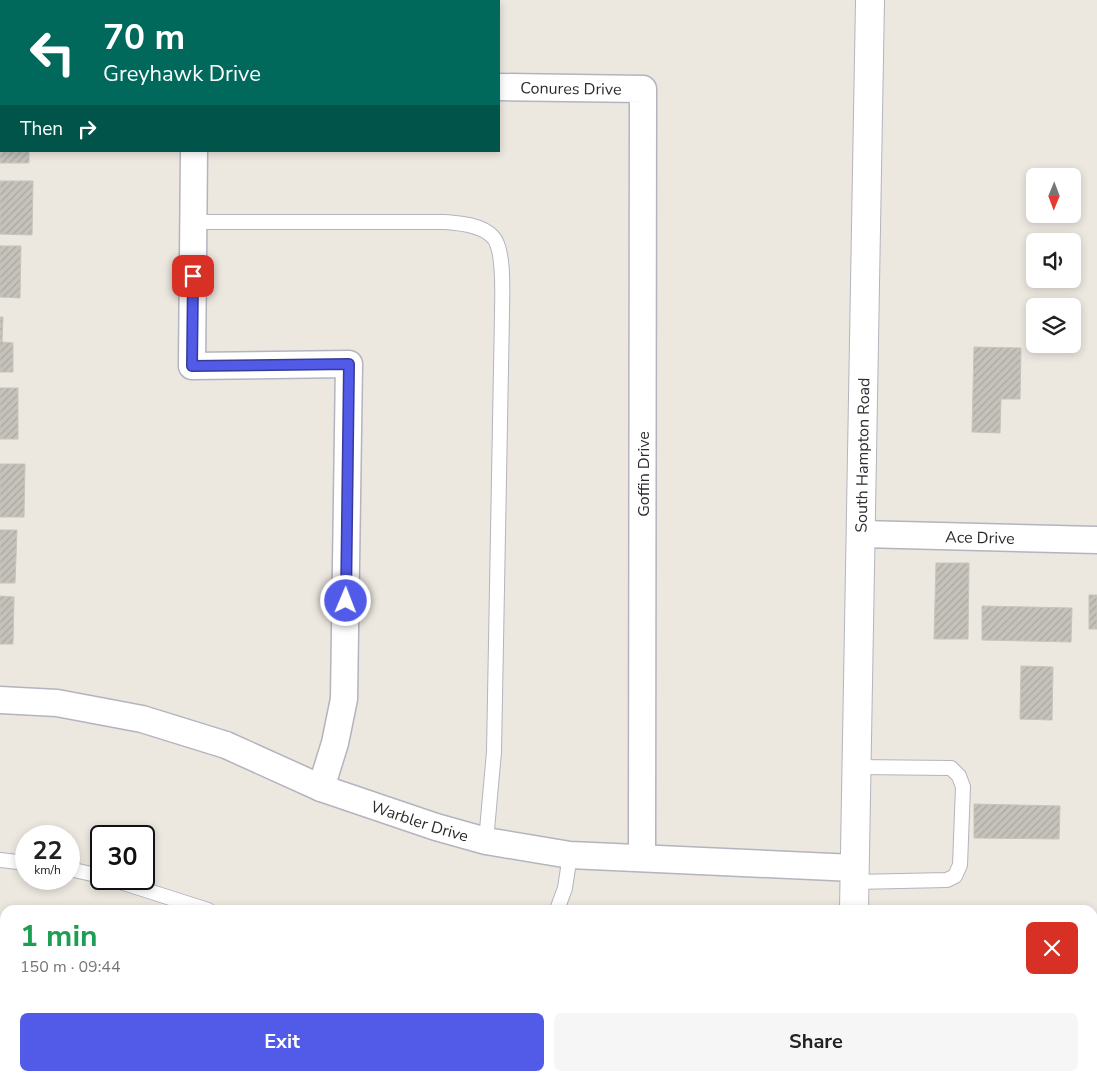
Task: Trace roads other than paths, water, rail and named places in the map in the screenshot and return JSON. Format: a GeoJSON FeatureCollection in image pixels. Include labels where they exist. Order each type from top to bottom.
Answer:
{"type":"FeatureCollection","features":[{"type":"Feature","properties":{"kind":"main road","name":"South Hampton Road"},"geometry":{"type":"LineString","coordinates":[[854,905],[870,0]]}},
{"type":"Feature","properties":{"kind":"street","name":"Conures Drive"},"geometry":{"type":"LineString","coordinates":[[500,87],[643,89]]}},
{"type":"Feature","properties":{"kind":"street","name":"Goffin Drive"},"geometry":{"type":"LineString","coordinates":[[642,858],[643,89]]}},
{"type":"Feature","properties":{"kind":"street"},"geometry":{"type":"LineString","coordinates":[[194,152],[192,366],[349,364],[344,699],[335,743],[321,788]]}},
{"type":"Feature","properties":{"kind":"street","name":"Ace Drive"},"geometry":{"type":"LineString","coordinates":[[861,534],[1097,540]]}},
{"type":"Feature","properties":{"kind":"street","name":"Warbler Drive"},"geometry":{"type":"LineString","coordinates":[[0,700],[57,703],[142,718],[226,745],[321,788],[436,827],[486,841],[570,855],[642,858],[854,875]]}},
{"type":"Feature","properties":{"kind":"lane"},"geometry":{"type":"LineString","coordinates":[[193,222],[445,222],[471,225],[493,237],[501,256],[502,312],[494,752],[486,841]]}},
{"type":"Feature","properties":{"kind":"lane"},"geometry":{"type":"LineString","coordinates":[[854,875],[947,880],[955,876],[960,865],[963,787],[959,776],[951,768],[856,767]]}},
{"type":"Feature","properties":{"kind":"lane"},"geometry":{"type":"LineString","coordinates":[[559,905],[565,888],[570,855]]}},
{"type":"Feature","properties":{"kind":"lane"},"geometry":{"type":"LineString","coordinates":[[0,860],[15,862]]}},
{"type":"Feature","properties":{"kind":"lane"},"geometry":{"type":"LineString","coordinates":[[145,890],[192,905]]}}]}
